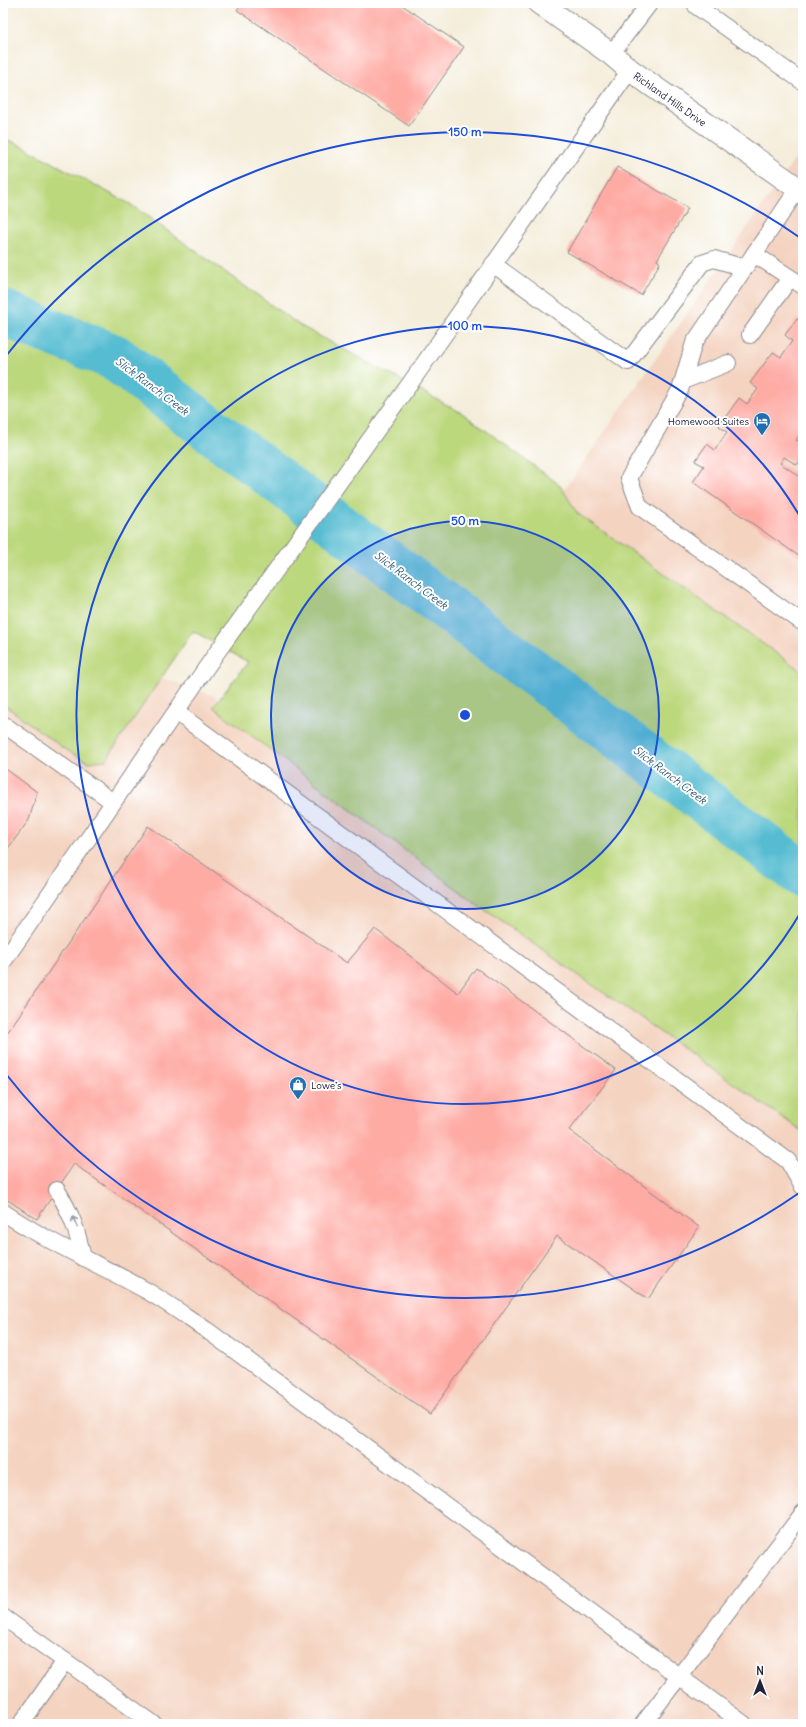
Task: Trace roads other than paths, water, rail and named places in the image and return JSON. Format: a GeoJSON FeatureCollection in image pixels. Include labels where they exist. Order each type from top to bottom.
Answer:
{"type":"FeatureCollection","features":[{"type":"Feature","properties":{"kind":"street","name":"Richland Hills Drive"},"geometry":{"type":"LineString","coordinates":[[539,3],[800,191]]}},
{"type":"Feature","properties":{"kind":"lane"},"geometry":{"type":"LineString","coordinates":[[611,54],[650,3]]}},
{"type":"Feature","properties":{"kind":"lane"},"geometry":{"type":"LineString","coordinates":[[699,3],[696,6],[803,82]]}},
{"type":"Feature","properties":{"kind":"lane"},"geometry":{"type":"LineString","coordinates":[[3,962],[215,655],[404,392],[630,70]]}},
{"type":"Feature","properties":{"kind":"lane"},"geometry":{"type":"LineString","coordinates":[[800,191],[754,254],[694,343],[680,390],[629,478],[640,507],[803,623]]}},
{"type":"Feature","properties":{"kind":"lane"},"geometry":{"type":"LineString","coordinates":[[750,334],[796,282],[754,254]]}},
{"type":"Feature","properties":{"kind":"lane"},"geometry":{"type":"LineString","coordinates":[[493,264],[628,362],[702,263],[714,259],[745,268]]}},
{"type":"Feature","properties":{"kind":"lane"},"geometry":{"type":"LineString","coordinates":[[683,381],[728,363]]}},
{"type":"Feature","properties":{"kind":"lane"},"geometry":{"type":"LineString","coordinates":[[176,712],[788,1161],[803,1188]]}},
{"type":"Feature","properties":{"kind":"lane"},"geometry":{"type":"LineString","coordinates":[[3,724],[113,802]]}},
{"type":"Feature","properties":{"kind":"lane"},"geometry":{"type":"LineString","coordinates":[[57,1190],[70,1210],[77,1229],[83,1258]]}},
{"type":"Feature","properties":{"kind":"lane"},"geometry":{"type":"LineString","coordinates":[[3,1212],[83,1258],[147,1291],[208,1331],[744,1724]]}},
{"type":"Feature","properties":{"kind":"lane"},"geometry":{"type":"LineString","coordinates":[[643,1724],[803,1513]]}},
{"type":"Feature","properties":{"kind":"lane"},"geometry":{"type":"LineString","coordinates":[[3,1617],[154,1724]]}},
{"type":"Feature","properties":{"kind":"lane"},"geometry":{"type":"LineString","coordinates":[[21,1724],[31,1712],[65,1661]]}},
{"type":"Feature","properties":{"kind":"waterway","name":"Slick Ranch Creek"},"geometry":{"type":"LineString","coordinates":[[3,313],[114,357],[803,875]]}},
{"type":"Feature","properties":{"kind":"place","name":"Homewood Suites"},"geometry":{"type":"Point","coordinates":[762,436]}},
{"type":"Feature","properties":{"kind":"place","name":"Lowe's"},"geometry":{"type":"Point","coordinates":[298,1100]}}]}
